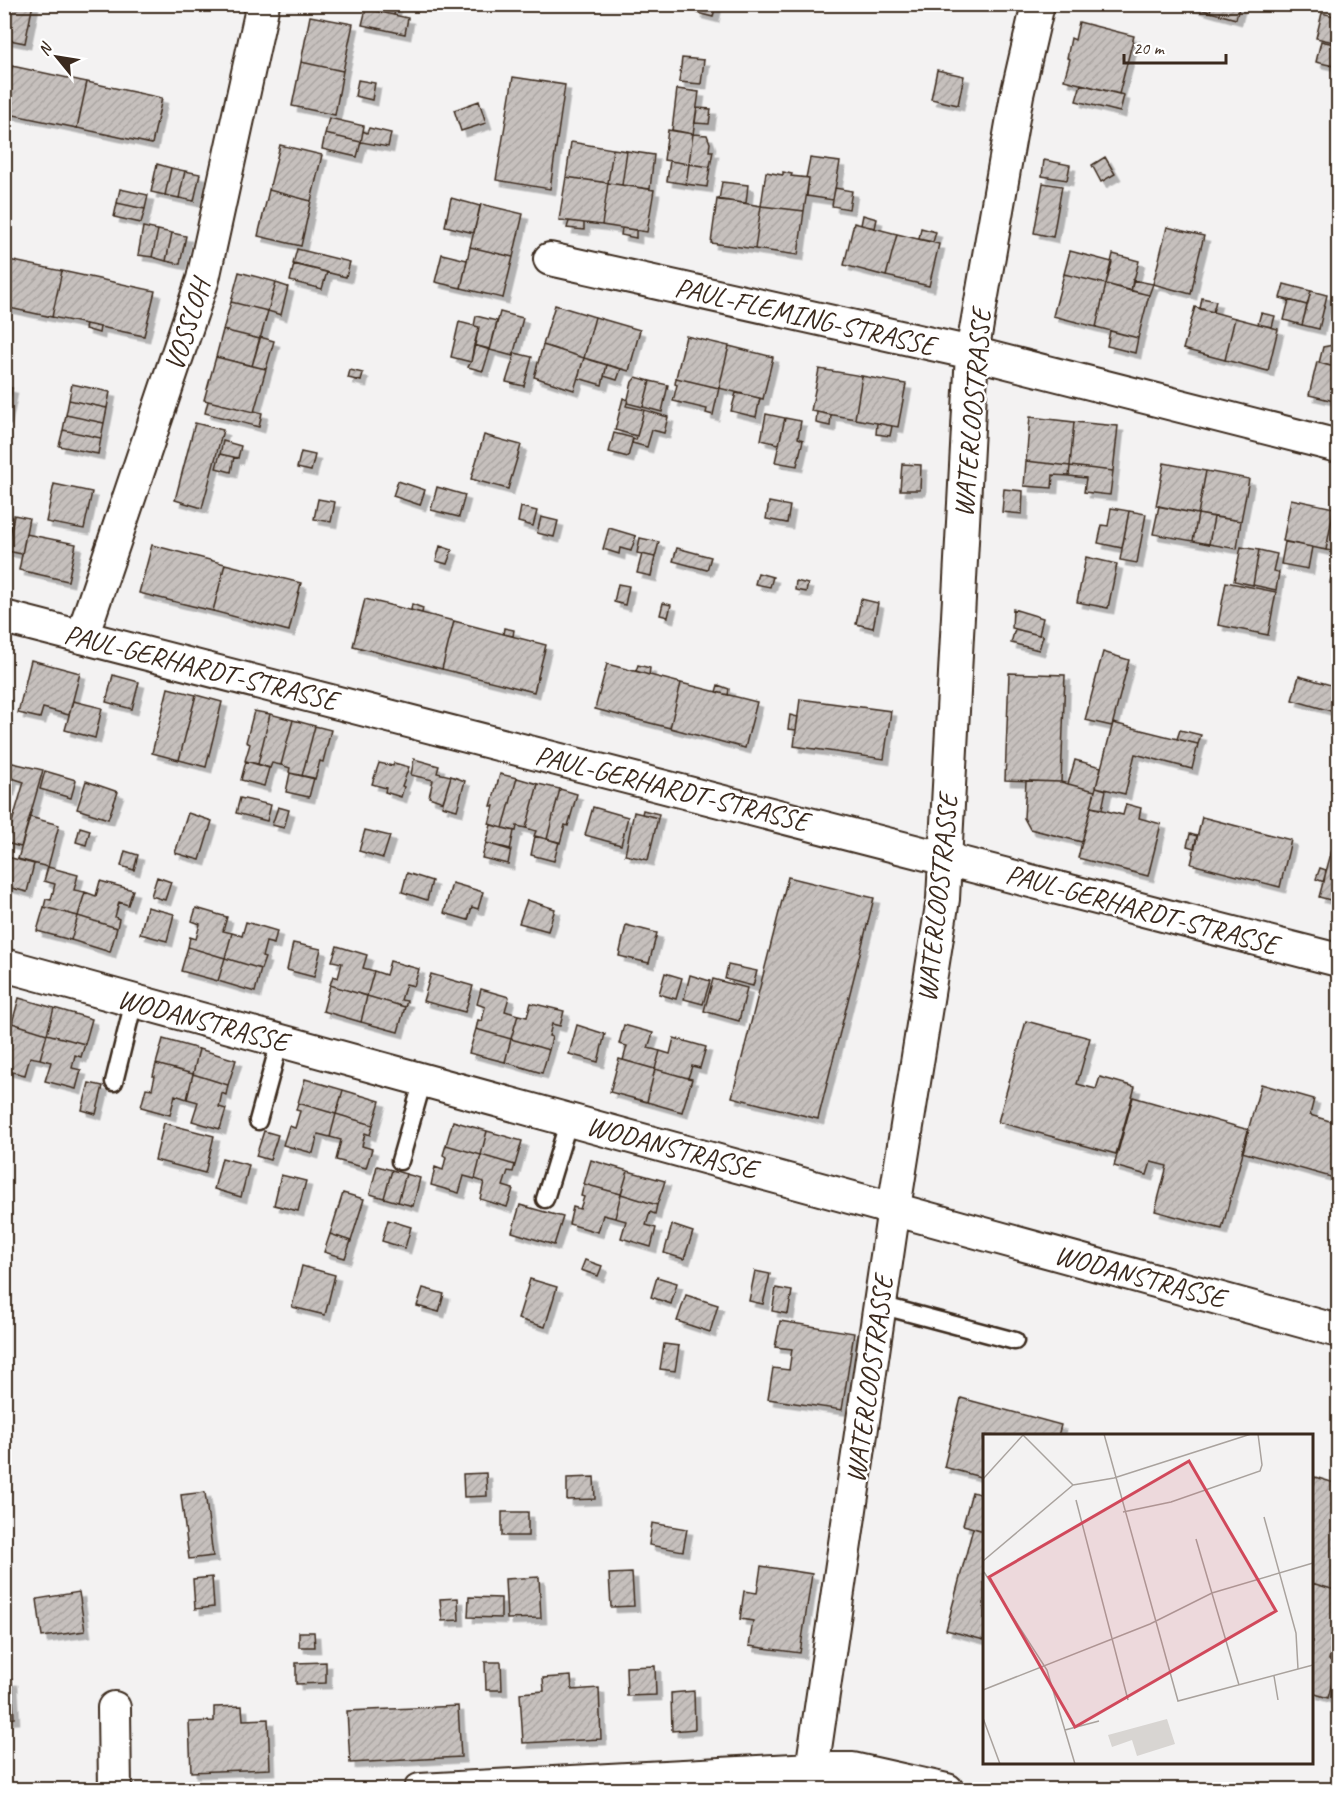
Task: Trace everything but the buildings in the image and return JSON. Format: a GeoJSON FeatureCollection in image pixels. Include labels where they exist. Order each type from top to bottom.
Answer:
{"type":"FeatureCollection","features":[{"type":"Feature","properties":{"kind":"street","name":"VOSSLOH"},"geometry":{"type":"LineString","coordinates":[[82,637],[203,279],[263,4]]}},
{"type":"Feature","properties":{"kind":"street","name":"WATERLOOSTRASSE"},"geometry":{"type":"LineString","coordinates":[[811,1779],[894,1208],[943,899],[972,354],[1017,95],[1038,4]]}},
{"type":"Feature","properties":{"kind":"street","name":"PAUL-FLEMING-STRASSE"},"geometry":{"type":"LineString","coordinates":[[550,259],[972,354],[1338,446]]}},
{"type":"Feature","properties":{"kind":"street","name":"PAUL-GERHARDT-STRASSE"},"geometry":{"type":"LineString","coordinates":[[4,617],[1338,960]]}},
{"type":"Feature","properties":{"kind":"street","name":"WODANSTRASSE"},"geometry":{"type":"LineString","coordinates":[[4,965],[1338,1331]]}},
{"type":"Feature","properties":{"kind":"street"},"geometry":{"type":"LineString","coordinates":[[114,1708],[116,1790]]}},
{"type":"Feature","properties":{"kind":"street"},"geometry":{"type":"LineString","coordinates":[[420,1790],[811,1779],[853,1769],[947,1790]]}},
{"type":"Feature","properties":{"kind":"lane"},"geometry":{"type":"LineString","coordinates":[[114,1082],[134,1001]]}},
{"type":"Feature","properties":{"kind":"lane"},"geometry":{"type":"LineString","coordinates":[[258,1121],[280,1041]]}},
{"type":"Feature","properties":{"kind":"lane"},"geometry":{"type":"LineString","coordinates":[[400,1161],[423,1080]]}},
{"type":"Feature","properties":{"kind":"lane"},"geometry":{"type":"LineString","coordinates":[[545,1199],[569,1120]]}},
{"type":"Feature","properties":{"kind":"lane"},"geometry":{"type":"LineString","coordinates":[[880,1305],[1015,1341]]}}]}
